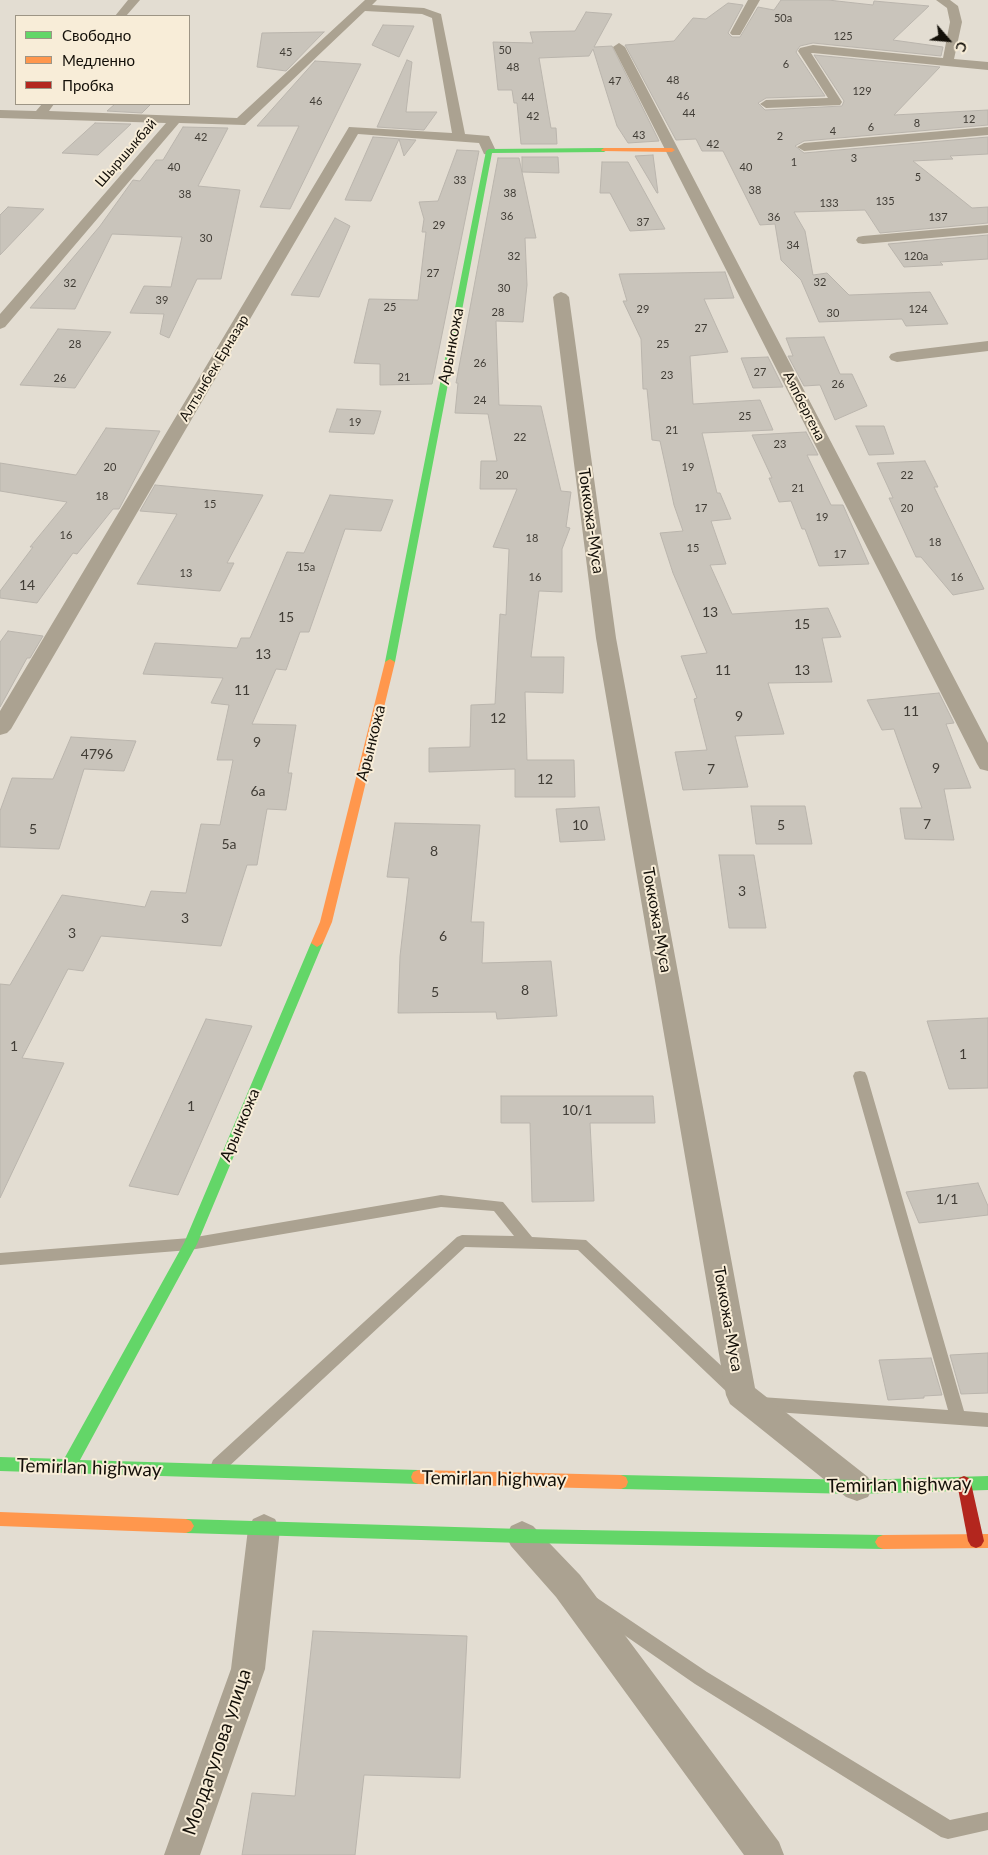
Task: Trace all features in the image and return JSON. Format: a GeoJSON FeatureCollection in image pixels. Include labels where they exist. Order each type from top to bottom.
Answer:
{"type":"FeatureCollection","features":[{"type":"Feature","properties":{"kind":"street"},"geometry":{"type":"LineString","coordinates":[[121,15],[134,0]]}},
{"type":"Feature","properties":{"kind":"street"},"geometry":{"type":"LineString","coordinates":[[736,33],[754,0]]}},
{"type":"Feature","properties":{"kind":"street"},"geometry":{"type":"LineString","coordinates":[[942,0],[952,6],[956,22],[948,61]]}},
{"type":"Feature","properties":{"kind":"street"},"geometry":{"type":"LineString","coordinates":[[367,4],[424,11],[437,16],[458,137]]}},
{"type":"Feature","properties":{"kind":"street","name":"Шыршыкбай"},"geometry":{"type":"LineString","coordinates":[[0,324],[176,119],[240,122],[367,4]]}},
{"type":"Feature","properties":{"kind":"street","name":"Аяпбергена"},"geometry":{"type":"LineString","coordinates":[[619,47],[988,764]]}},
{"type":"Feature","properties":{"kind":"street"},"geometry":{"type":"LineString","coordinates":[[766,104],[836,102],[804,51],[813,49],[988,66]]}},
{"type":"Feature","properties":{"kind":"street"},"geometry":{"type":"LineString","coordinates":[[39,115],[47,105]]}},
{"type":"Feature","properties":{"kind":"street"},"geometry":{"type":"LineString","coordinates":[[0,114],[176,119]]}},
{"type":"Feature","properties":{"kind":"street","name":"Алтынбек Ерназар"},"geometry":{"type":"LineString","coordinates":[[0,729],[354,130],[484,138],[489,151]]}},
{"type":"Feature","properties":{"kind":"street"},"geometry":{"type":"LineString","coordinates":[[804,147],[988,131]]}},
{"type":"Feature","properties":{"kind":"street"},"geometry":{"type":"LineString","coordinates":[[489,151],[672,150]]}},
{"type":"Feature","properties":{"kind":"street","name":"Арынкожа"},"geometry":{"type":"LineString","coordinates":[[68,1467],[190,1244],[326,922],[386,684],[489,151]]}},
{"type":"Feature","properties":{"kind":"street"},"geometry":{"type":"LineString","coordinates":[[863,240],[988,229]]}},
{"type":"Feature","properties":{"kind":"street","name":"Токкожа-Муса"},"geometry":{"type":"LineString","coordinates":[[561,297],[606,638],[746,1399]]}},
{"type":"Feature","properties":{"kind":"street"},"geometry":{"type":"LineString","coordinates":[[898,356],[988,346]]}},
{"type":"Feature","properties":{"kind":"street"},"geometry":{"type":"LineString","coordinates":[[746,1399],[857,1487]]}},
{"type":"Feature","properties":{"kind":"street","name":"Temirlan highway"},"geometry":{"type":"LineString","coordinates":[[0,1464],[211,1472],[857,1487],[988,1483]]}},
{"type":"Feature","properties":{"kind":"street"},"geometry":{"type":"LineString","coordinates":[[0,1519],[522,1536],[867,1542],[982,1541],[964,1483]]}},
{"type":"Feature","properties":{"kind":"street","name":"Молдагулова улица"},"geometry":{"type":"LineString","coordinates":[[182,1855],[248,1670],[264,1529]]}},
{"type":"Feature","properties":{"kind":"street"},"geometry":{"type":"LineString","coordinates":[[522,1536],[568,1586],[766,1855]]}},
{"type":"Feature","properties":{"kind":"lane"},"geometry":{"type":"LineString","coordinates":[[860,1076],[958,1418]]}},
{"type":"Feature","properties":{"kind":"lane"},"geometry":{"type":"LineString","coordinates":[[0,1259],[190,1244],[441,1201],[498,1206],[528,1243]]}},
{"type":"Feature","properties":{"kind":"lane"},"geometry":{"type":"LineString","coordinates":[[211,1472],[462,1241],[581,1244],[746,1399],[988,1420]]}},
{"type":"Feature","properties":{"kind":"lane"},"geometry":{"type":"LineString","coordinates":[[568,1586],[701,1678],[948,1830],[988,1821]]}},
{"type":"Feature","properties":{"kind":"building"},"geometry":{"type":"Polygon","coordinates":[[[781,0],[828,0],[873,5],[874,1],[929,6],[893,40],[943,47],[941,56],[813,43],[800,46],[796,52],[825,96],[766,98],[758,103],[765,110],[842,106],[844,101],[814,55],[940,67],[894,115],[988,110],[988,125],[804,141],[795,146],[804,153],[988,137],[988,154],[950,156],[953,159],[913,161],[972,208],[988,207],[988,223],[880,233],[865,210],[794,212],[805,231],[813,275],[827,273],[849,295],[930,292],[948,324],[906,326],[902,319],[819,322],[801,280],[781,260],[775,224],[760,225],[723,151],[702,151],[696,139],[676,140],[625,45],[674,41],[693,18],[706,19],[728,3],[743,5],[728,33],[732,37],[740,37],[758,7],[774,10],[781,0]]]}},
{"type":"Feature","properties":{"kind":"building"},"geometry":{"type":"Polygon","coordinates":[[[586,12],[612,14],[594,47],[612,46],[659,141],[628,143],[617,126],[593,49],[589,56],[539,58],[551,128],[556,128],[557,144],[521,144],[517,103],[514,103],[512,90],[498,90],[493,42],[533,43],[530,32],[575,31],[586,12]]]}},
{"type":"Feature","properties":{"kind":"building"},"geometry":{"type":"Polygon","coordinates":[[[383,25],[414,26],[399,57],[372,45],[383,25]]]}},
{"type":"Feature","properties":{"kind":"building"},"geometry":{"type":"Polygon","coordinates":[[[324,32],[286,71],[257,67],[262,33],[324,32]]]}},
{"type":"Feature","properties":{"kind":"building"},"geometry":{"type":"Polygon","coordinates":[[[407,60],[412,62],[406,112],[437,112],[424,130],[377,127],[407,60]]]}},
{"type":"Feature","properties":{"kind":"building"},"geometry":{"type":"Polygon","coordinates":[[[315,61],[361,64],[290,209],[260,207],[299,126],[257,126],[315,61]]]}},
{"type":"Feature","properties":{"kind":"building"},"geometry":{"type":"Polygon","coordinates":[[[114,105],[150,105],[142,113],[107,111],[114,105]]]}},
{"type":"Feature","properties":{"kind":"building"},"geometry":{"type":"Polygon","coordinates":[[[95,123],[131,124],[98,155],[62,153],[95,123]]]}},
{"type":"Feature","properties":{"kind":"building"},"geometry":{"type":"Polygon","coordinates":[[[183,127],[228,128],[198,186],[240,190],[221,279],[197,279],[169,338],[160,334],[164,314],[130,313],[144,286],[171,287],[182,237],[112,234],[75,309],[30,308],[100,226],[133,180],[140,181],[156,160],[163,160],[183,127]]]}},
{"type":"Feature","properties":{"kind":"building"},"geometry":{"type":"Polygon","coordinates":[[[373,137],[416,140],[404,156],[399,139],[371,201],[345,200],[373,137]]]}},
{"type":"Feature","properties":{"kind":"building"},"geometry":{"type":"Polygon","coordinates":[[[457,150],[479,151],[432,384],[380,385],[380,364],[354,363],[369,299],[418,300],[426,232],[422,232],[424,219],[419,202],[438,201],[457,150]]]}},
{"type":"Feature","properties":{"kind":"building"},"geometry":{"type":"Polygon","coordinates":[[[653,155],[658,193],[635,156],[653,155]]]}},
{"type":"Feature","properties":{"kind":"building"},"geometry":{"type":"Polygon","coordinates":[[[522,157],[558,157],[559,173],[522,172],[522,157]]]}},
{"type":"Feature","properties":{"kind":"building"},"geometry":{"type":"Polygon","coordinates":[[[498,158],[519,158],[536,238],[525,238],[527,285],[523,322],[496,321],[499,405],[541,406],[561,491],[571,492],[566,527],[570,528],[562,549],[562,592],[539,591],[531,657],[564,657],[563,693],[525,692],[527,760],[574,760],[575,797],[515,797],[515,769],[429,772],[429,748],[470,747],[471,705],[495,704],[500,614],[506,615],[509,549],[493,547],[517,489],[480,489],[481,461],[497,461],[488,414],[455,413],[458,383],[456,383],[498,158]]]}},
{"type":"Feature","properties":{"kind":"building"},"geometry":{"type":"Polygon","coordinates":[[[602,162],[628,162],[665,229],[630,231],[610,193],[600,193],[602,162]]]}},
{"type":"Feature","properties":{"kind":"building"},"geometry":{"type":"Polygon","coordinates":[[[8,207],[44,209],[0,255],[0,215],[8,207]]]}},
{"type":"Feature","properties":{"kind":"building"},"geometry":{"type":"Polygon","coordinates":[[[335,218],[350,226],[319,297],[291,295],[335,218]]]}},
{"type":"Feature","properties":{"kind":"building"},"geometry":{"type":"Polygon","coordinates":[[[988,235],[988,259],[940,262],[943,265],[904,267],[888,244],[988,235]]]}},
{"type":"Feature","properties":{"kind":"building"},"geometry":{"type":"Polygon","coordinates":[[[725,272],[734,298],[704,299],[728,352],[690,356],[693,404],[760,400],[773,430],[702,433],[717,493],[720,493],[731,519],[711,521],[726,564],[710,565],[732,614],[828,608],[841,637],[822,638],[832,682],[768,683],[784,734],[735,736],[748,787],[683,790],[675,752],[707,750],[694,699],[697,698],[681,656],[707,653],[673,573],[660,533],[683,531],[674,505],[660,441],[652,440],[647,389],[643,389],[641,339],[623,301],[627,301],[619,274],[725,272]]]}},
{"type":"Feature","properties":{"kind":"building"},"geometry":{"type":"Polygon","coordinates":[[[58,329],[111,332],[75,388],[20,385],[58,329]]]}},
{"type":"Feature","properties":{"kind":"building"},"geometry":{"type":"Polygon","coordinates":[[[824,337],[840,374],[852,374],[867,406],[835,420],[820,385],[804,386],[788,356],[793,356],[786,338],[824,337]]]}},
{"type":"Feature","properties":{"kind":"building"},"geometry":{"type":"Polygon","coordinates":[[[768,357],[783,387],[753,388],[741,358],[768,357]]]}},
{"type":"Feature","properties":{"kind":"building"},"geometry":{"type":"Polygon","coordinates":[[[337,409],[381,411],[374,434],[329,432],[337,409]]]}},
{"type":"Feature","properties":{"kind":"building"},"geometry":{"type":"Polygon","coordinates":[[[856,426],[884,426],[894,454],[869,455],[856,426]]]}},
{"type":"Feature","properties":{"kind":"building"},"geometry":{"type":"Polygon","coordinates":[[[106,428],[160,431],[119,509],[113,509],[77,554],[73,553],[37,603],[0,598],[0,591],[33,547],[30,547],[67,502],[0,491],[0,463],[76,475],[106,428]]]}},
{"type":"Feature","properties":{"kind":"building"},"geometry":{"type":"Polygon","coordinates":[[[806,432],[818,455],[807,455],[831,505],[843,505],[869,564],[819,566],[805,529],[802,529],[791,501],[779,502],[769,478],[772,478],[752,435],[806,432]]]}},
{"type":"Feature","properties":{"kind":"building"},"geometry":{"type":"Polygon","coordinates":[[[925,461],[938,487],[934,487],[984,589],[953,595],[921,557],[916,557],[889,498],[893,498],[877,463],[925,461]]]}},
{"type":"Feature","properties":{"kind":"building"},"geometry":{"type":"Polygon","coordinates":[[[155,485],[263,495],[227,563],[234,563],[220,591],[137,584],[177,514],[140,511],[155,485]]]}},
{"type":"Feature","properties":{"kind":"building"},"geometry":{"type":"Polygon","coordinates":[[[330,495],[393,500],[381,531],[345,529],[309,632],[300,632],[286,670],[276,669],[252,724],[296,725],[288,773],[292,773],[286,810],[267,809],[257,865],[247,865],[221,946],[101,936],[83,971],[68,969],[22,1058],[64,1063],[0,1198],[0,984],[10,985],[62,895],[145,907],[151,891],[186,893],[201,824],[220,825],[233,760],[217,760],[229,705],[211,703],[223,678],[143,674],[155,643],[237,648],[241,638],[250,638],[287,552],[304,553],[330,495]]]}},
{"type":"Feature","properties":{"kind":"building"},"geometry":{"type":"Polygon","coordinates":[[[8,631],[43,636],[30,658],[27,658],[0,707],[0,642],[8,631]]]}},
{"type":"Feature","properties":{"kind":"building"},"geometry":{"type":"Polygon","coordinates":[[[939,693],[954,723],[946,724],[971,788],[944,789],[954,840],[905,839],[900,808],[922,808],[894,729],[882,730],[867,700],[939,693]]]}},
{"type":"Feature","properties":{"kind":"building"},"geometry":{"type":"Polygon","coordinates":[[[71,737],[136,741],[124,771],[84,769],[59,849],[0,847],[0,811],[12,778],[53,779],[71,737]]]}},
{"type":"Feature","properties":{"kind":"building"},"geometry":{"type":"Polygon","coordinates":[[[751,806],[805,806],[812,844],[756,844],[751,806]]]}},
{"type":"Feature","properties":{"kind":"building"},"geometry":{"type":"Polygon","coordinates":[[[599,807],[605,840],[560,842],[556,809],[599,807]]]}},
{"type":"Feature","properties":{"kind":"building"},"geometry":{"type":"Polygon","coordinates":[[[395,823],[480,825],[471,922],[484,922],[482,963],[551,961],[557,1016],[497,1019],[496,1012],[398,1013],[400,956],[409,878],[387,877],[395,823]]]}},
{"type":"Feature","properties":{"kind":"building"},"geometry":{"type":"Polygon","coordinates":[[[719,855],[754,855],[766,928],[729,928],[719,855]]]}},
{"type":"Feature","properties":{"kind":"building"},"geometry":{"type":"Polygon","coordinates":[[[988,1018],[988,1088],[949,1089],[927,1021],[988,1018]]]}},
{"type":"Feature","properties":{"kind":"building"},"geometry":{"type":"Polygon","coordinates":[[[206,1019],[252,1026],[178,1195],[129,1186],[206,1019]]]}},
{"type":"Feature","properties":{"kind":"building"},"geometry":{"type":"Polygon","coordinates":[[[501,1096],[653,1096],[655,1123],[590,1123],[594,1201],[532,1202],[530,1123],[501,1123],[501,1096]]]}},
{"type":"Feature","properties":{"kind":"building"},"geometry":{"type":"Polygon","coordinates":[[[978,1183],[988,1206],[988,1215],[919,1223],[906,1192],[978,1183]]]}},
{"type":"Feature","properties":{"kind":"building"},"geometry":{"type":"Polygon","coordinates":[[[988,1353],[988,1393],[961,1394],[950,1355],[988,1353]]]}},
{"type":"Feature","properties":{"kind":"building"},"geometry":{"type":"Polygon","coordinates":[[[931,1358],[942,1395],[888,1400],[879,1360],[931,1358]]]}},
{"type":"Feature","properties":{"kind":"building"},"geometry":{"type":"Polygon","coordinates":[[[313,1631],[467,1636],[460,1778],[364,1775],[355,1855],[242,1855],[252,1793],[295,1796],[313,1631]]]}},
{"type":"Feature","properties":{"kind":"traffic: fast"},"geometry":{"type":"LineString","coordinates":[[390,662],[489,151],[604,150]]}},
{"type":"Feature","properties":{"kind":"traffic: fast"},"geometry":{"type":"LineString","coordinates":[[68,1467],[190,1244],[317,943]]}},
{"type":"Feature","properties":{"kind":"traffic: fast"},"geometry":{"type":"LineString","coordinates":[[0,1464],[418,1477]]}},
{"type":"Feature","properties":{"kind":"traffic: fast"},"geometry":{"type":"LineString","coordinates":[[621,1482],[857,1487],[988,1483]]}},
{"type":"Feature","properties":{"kind":"traffic: fast"},"geometry":{"type":"LineString","coordinates":[[186,1526],[522,1536],[883,1542]]}},
{"type":"Feature","properties":{"kind":"traffic: slow"},"geometry":{"type":"LineString","coordinates":[[604,150],[672,150]]}},
{"type":"Feature","properties":{"kind":"traffic: slow"},"geometry":{"type":"LineString","coordinates":[[317,943],[326,922],[390,662]]}},
{"type":"Feature","properties":{"kind":"traffic: slow"},"geometry":{"type":"LineString","coordinates":[[418,1477],[621,1482]]}},
{"type":"Feature","properties":{"kind":"traffic: slow"},"geometry":{"type":"LineString","coordinates":[[0,1519],[186,1526]]}},
{"type":"Feature","properties":{"kind":"traffic: slow"},"geometry":{"type":"LineString","coordinates":[[883,1542],[988,1541]]}},
{"type":"Feature","properties":{"kind":"traffic: jam"},"geometry":{"type":"LineString","coordinates":[[964,1483],[976,1541]]}}]}
